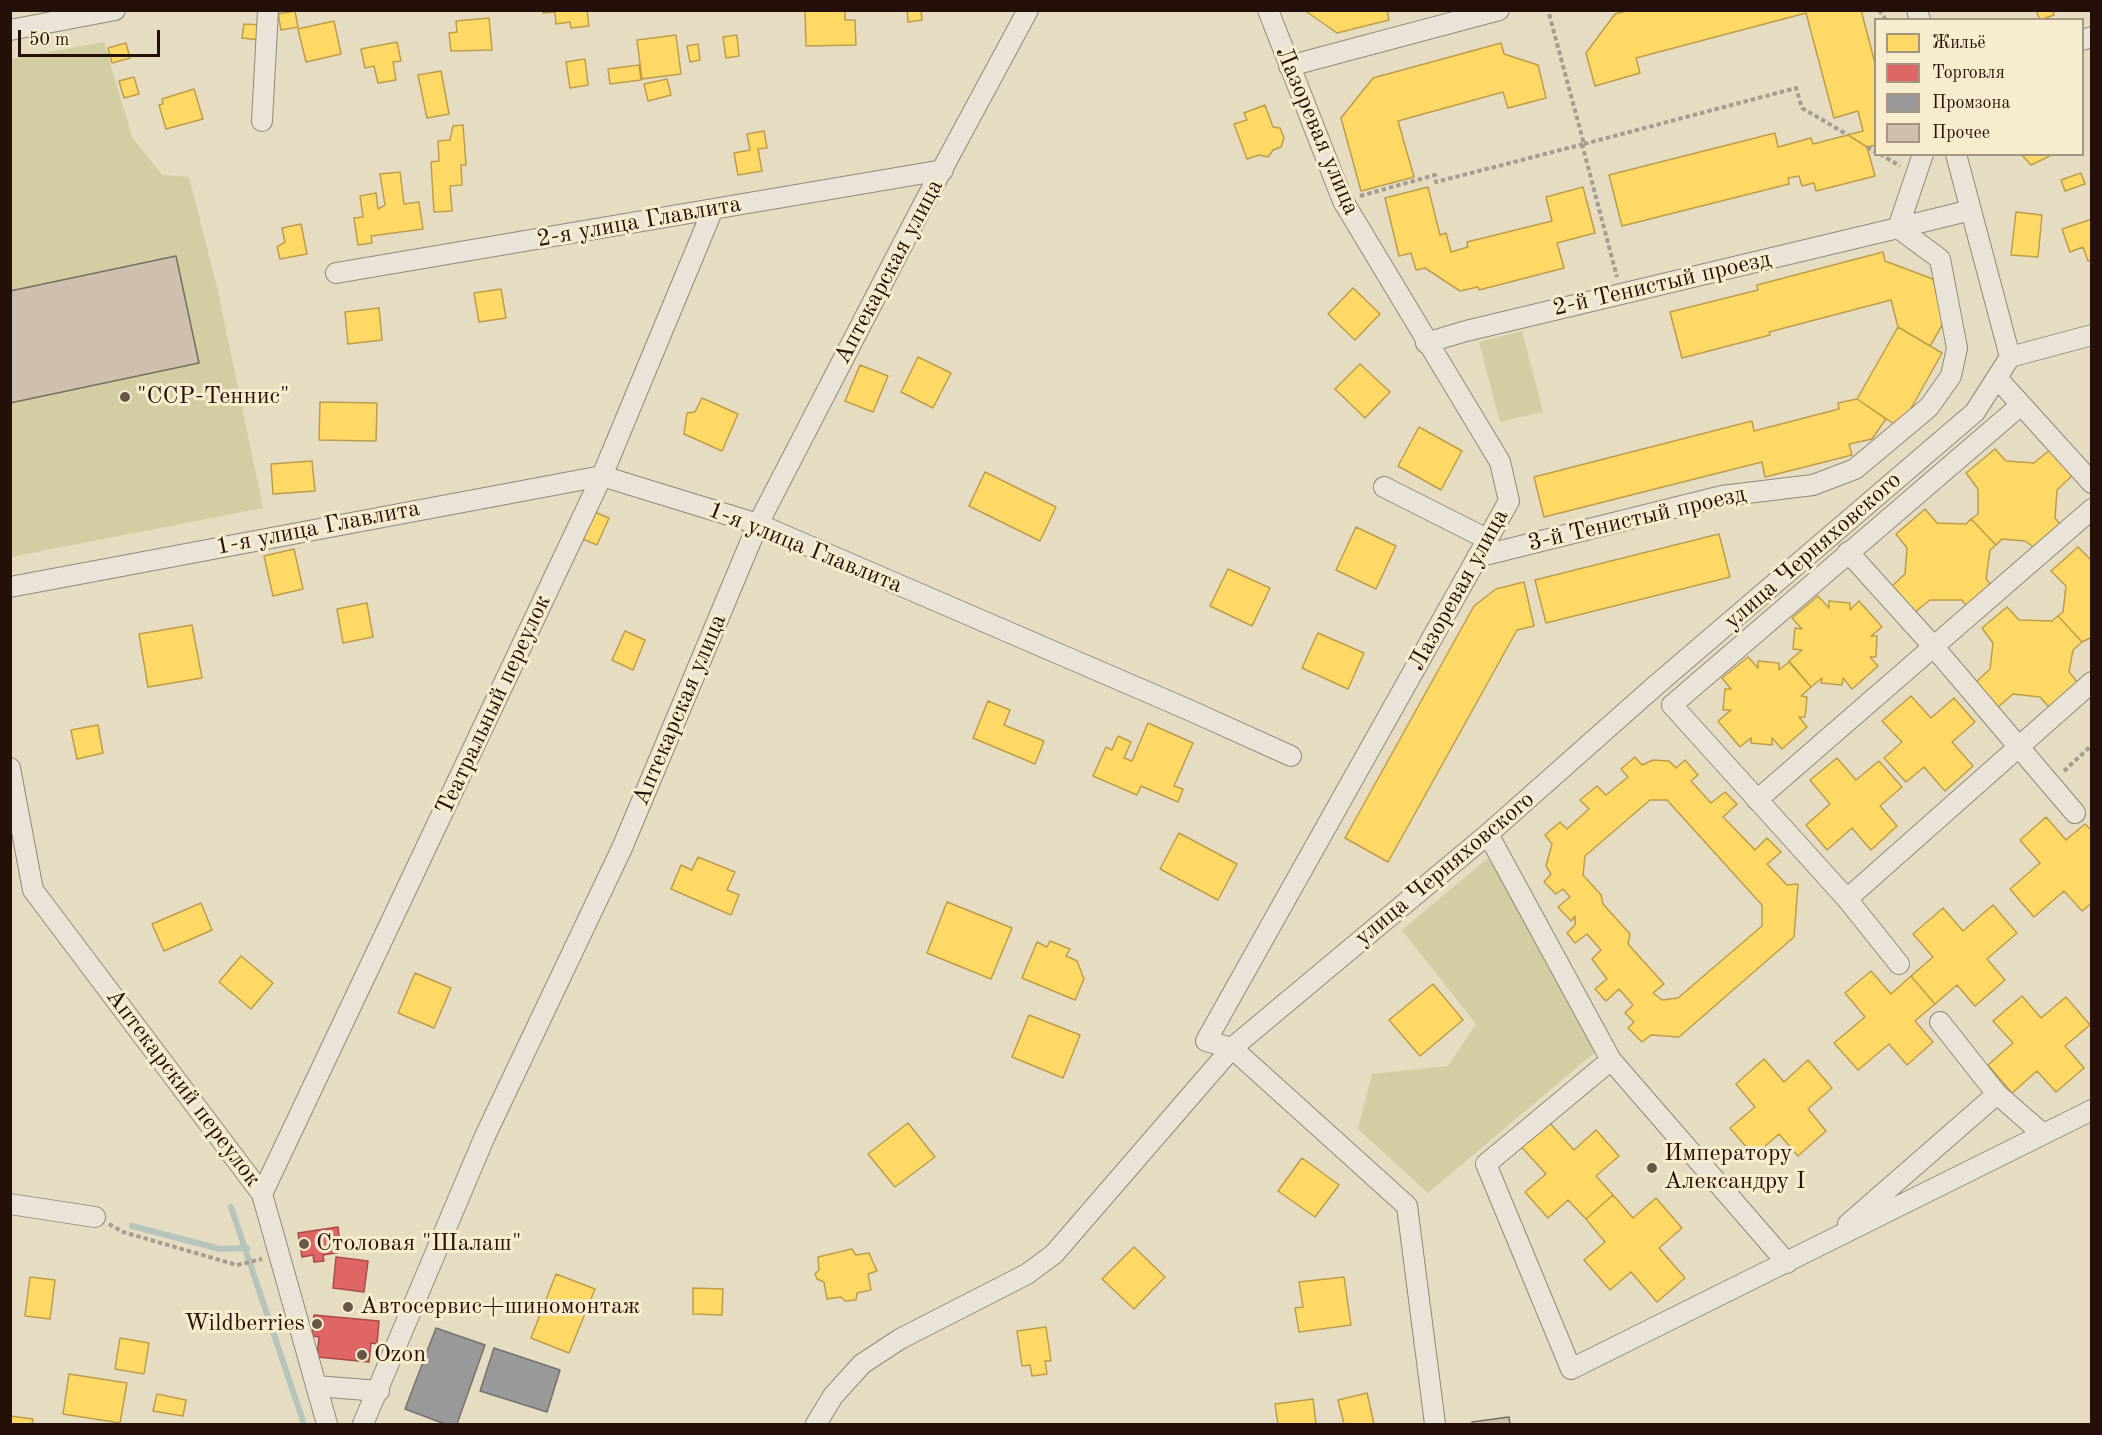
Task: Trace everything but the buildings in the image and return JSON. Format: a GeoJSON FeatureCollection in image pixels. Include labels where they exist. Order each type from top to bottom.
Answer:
{"type":"FeatureCollection","features":[{"type":"Feature","properties":{"kind":"street"},"geometry":{"type":"LineString","coordinates":[[10,30],[115,10]]}},
{"type":"Feature","properties":{"kind":"street"},"geometry":{"type":"LineString","coordinates":[[262,121],[268,10]]}},
{"type":"Feature","properties":{"kind":"street","name":"Аптекарская улица"},"geometry":{"type":"LineString","coordinates":[[363,1425],[484,1136],[622,848],[758,524],[1028,10]]}},
{"type":"Feature","properties":{"kind":"street","name":"Лазоревая улица"},"geometry":{"type":"LineString","coordinates":[[1232,1048],[1206,1041],[1509,501],[1500,462],[1457,388],[1426,343],[1343,201],[1268,10]]}},
{"type":"Feature","properties":{"kind":"street"},"geometry":{"type":"LineString","coordinates":[[1289,66],[1499,10]]}},
{"type":"Feature","properties":{"kind":"street"},"geometry":{"type":"LineString","coordinates":[[1898,228],[1922,156]]}},
{"type":"Feature","properties":{"kind":"street"},"geometry":{"type":"LineString","coordinates":[[1957,156],[2010,357],[2091,335]]}},
{"type":"Feature","properties":{"kind":"street","name":"2-я улица Главлита"},"geometry":{"type":"LineString","coordinates":[[336,273],[943,170]]}},
{"type":"Feature","properties":{"kind":"street","name":"Театральный переулок"},"geometry":{"type":"LineString","coordinates":[[262,1194],[602,476],[713,209]]}},
{"type":"Feature","properties":{"kind":"street","name":"2-й Тенистый проезд"},"geometry":{"type":"LineString","coordinates":[[1426,343],[1466,331],[1971,210]]}},
{"type":"Feature","properties":{"kind":"street","name":"3-й Тенистый проезд"},"geometry":{"type":"LineString","coordinates":[[1477,557],[1722,496],[1813,485],[1855,469],[1929,407],[1951,376],[1957,348],[1940,259],[1898,228]]}},
{"type":"Feature","properties":{"kind":"street","name":"улица Черняховского"},"geometry":{"type":"LineString","coordinates":[[816,1425],[833,1396],[862,1364],[900,1339],[1027,1274],[1054,1254],[1232,1048],[1488,834],[1699,648],[1975,412],[2010,357]]}},
{"type":"Feature","properties":{"kind":"street"},"geometry":{"type":"LineString","coordinates":[[1997,378],[2091,483]]}},
{"type":"Feature","properties":{"kind":"street"},"geometry":{"type":"LineString","coordinates":[[1899,964],[1847,899],[1672,705],[2021,405]]}},
{"type":"Feature","properties":{"kind":"street","name":"1-я улица Главлита"},"geometry":{"type":"LineString","coordinates":[[10,587],[602,476],[758,524],[1291,756]]}},
{"type":"Feature","properties":{"kind":"street"},"geometry":{"type":"LineString","coordinates":[[1384,487],[1487,539]]}},
{"type":"Feature","properties":{"kind":"street"},"geometry":{"type":"LineString","coordinates":[[1757,800],[2091,509]]}},
{"type":"Feature","properties":{"kind":"street"},"geometry":{"type":"LineString","coordinates":[[1848,552],[1933,646],[2075,813]]}},
{"type":"Feature","properties":{"kind":"street"},"geometry":{"type":"LineString","coordinates":[[1847,899],[2091,682]]}},
{"type":"Feature","properties":{"kind":"street","name":"Аптекарский переулок"},"geometry":{"type":"LineString","coordinates":[[10,768],[33,890],[262,1194],[327,1425]]}},
{"type":"Feature","properties":{"kind":"street"},"geometry":{"type":"LineString","coordinates":[[1488,834],[1611,1060],[1787,1263]]}},
{"type":"Feature","properties":{"kind":"street"},"geometry":{"type":"LineString","coordinates":[[1940,1022],[1997,1094],[2043,1134]]}},
{"type":"Feature","properties":{"kind":"street"},"geometry":{"type":"LineString","coordinates":[[1232,1048],[1407,1206],[1435,1425]]}},
{"type":"Feature","properties":{"kind":"street"},"geometry":{"type":"LineString","coordinates":[[1611,1060],[1486,1164],[1571,1369],[2091,1110]]}},
{"type":"Feature","properties":{"kind":"street"},"geometry":{"type":"LineString","coordinates":[[1826,1244],[1997,1094]]}},
{"type":"Feature","properties":{"kind":"street"},"geometry":{"type":"LineString","coordinates":[[10,1204],[95,1217]]}},
{"type":"Feature","properties":{"kind":"street"},"geometry":{"type":"LineString","coordinates":[[316,1386],[379,1391]]}},
{"type":"Feature","properties":{"kind":"path"},"geometry":{"type":"LineString","coordinates":[[1548,10],[1622,294]]}},
{"type":"Feature","properties":{"kind":"path"},"geometry":{"type":"LineString","coordinates":[[1343,201],[1435,175],[1436,182],[1796,88],[1802,108],[1848,135]]}},
{"type":"Feature","properties":{"kind":"path"},"geometry":{"type":"LineString","coordinates":[[1868,147],[1874,151]]}},
{"type":"Feature","properties":{"kind":"path"},"geometry":{"type":"LineString","coordinates":[[2050,784],[2091,745]]}},
{"type":"Feature","properties":{"kind":"path"},"geometry":{"type":"LineString","coordinates":[[95,1217],[123,1232],[237,1265],[257,1260]]}},
{"type":"Feature","properties":{"kind":"shaded area","name":"\"ССР-Теннис\""},"geometry":{"type":"Polygon","coordinates":[[[104,42],[132,137],[162,175],[189,177],[217,287],[263,508],[11,557],[11,59],[104,42]]]}},
{"type":"Feature","properties":{"kind":"shaded area"},"geometry":{"type":"Polygon","coordinates":[[[1522,331],[1543,412],[1500,422],[1479,342],[1522,331]]]}},
{"type":"Feature","properties":{"kind":"shaded area"},"geometry":{"type":"Polygon","coordinates":[[[1493,854],[1600,1048],[1428,1193],[1358,1129],[1372,1074],[1448,1066],[1476,1024],[1402,930],[1493,854]]]}},
{"type":"Feature","properties":{"kind":"waterway"},"geometry":{"type":"LineString","coordinates":[[231,1207],[304,1424]]}},
{"type":"Feature","properties":{"kind":"waterway"},"geometry":{"type":"LineString","coordinates":[[132,1226],[220,1249],[247,1248]]}},
{"type":"Feature","properties":{"kind":"place","name":"\"ССР-Теннис\""},"geometry":{"type":"Point","coordinates":[125,397]}},
{"type":"Feature","properties":{"kind":"place","name":"Императору Александру I"},"geometry":{"type":"Point","coordinates":[1652,1168]}},
{"type":"Feature","properties":{"kind":"place","name":"Столовая \"Шалаш\""},"geometry":{"type":"Point","coordinates":[304,1244]}},
{"type":"Feature","properties":{"kind":"place","name":"Автосервис+шиномонтаж"},"geometry":{"type":"Point","coordinates":[348,1307]}},
{"type":"Feature","properties":{"kind":"place","name":"Wildberries"},"geometry":{"type":"Point","coordinates":[317,1324]}},
{"type":"Feature","properties":{"kind":"place","name":"Ozon"},"geometry":{"type":"Point","coordinates":[362,1355]}}]}
